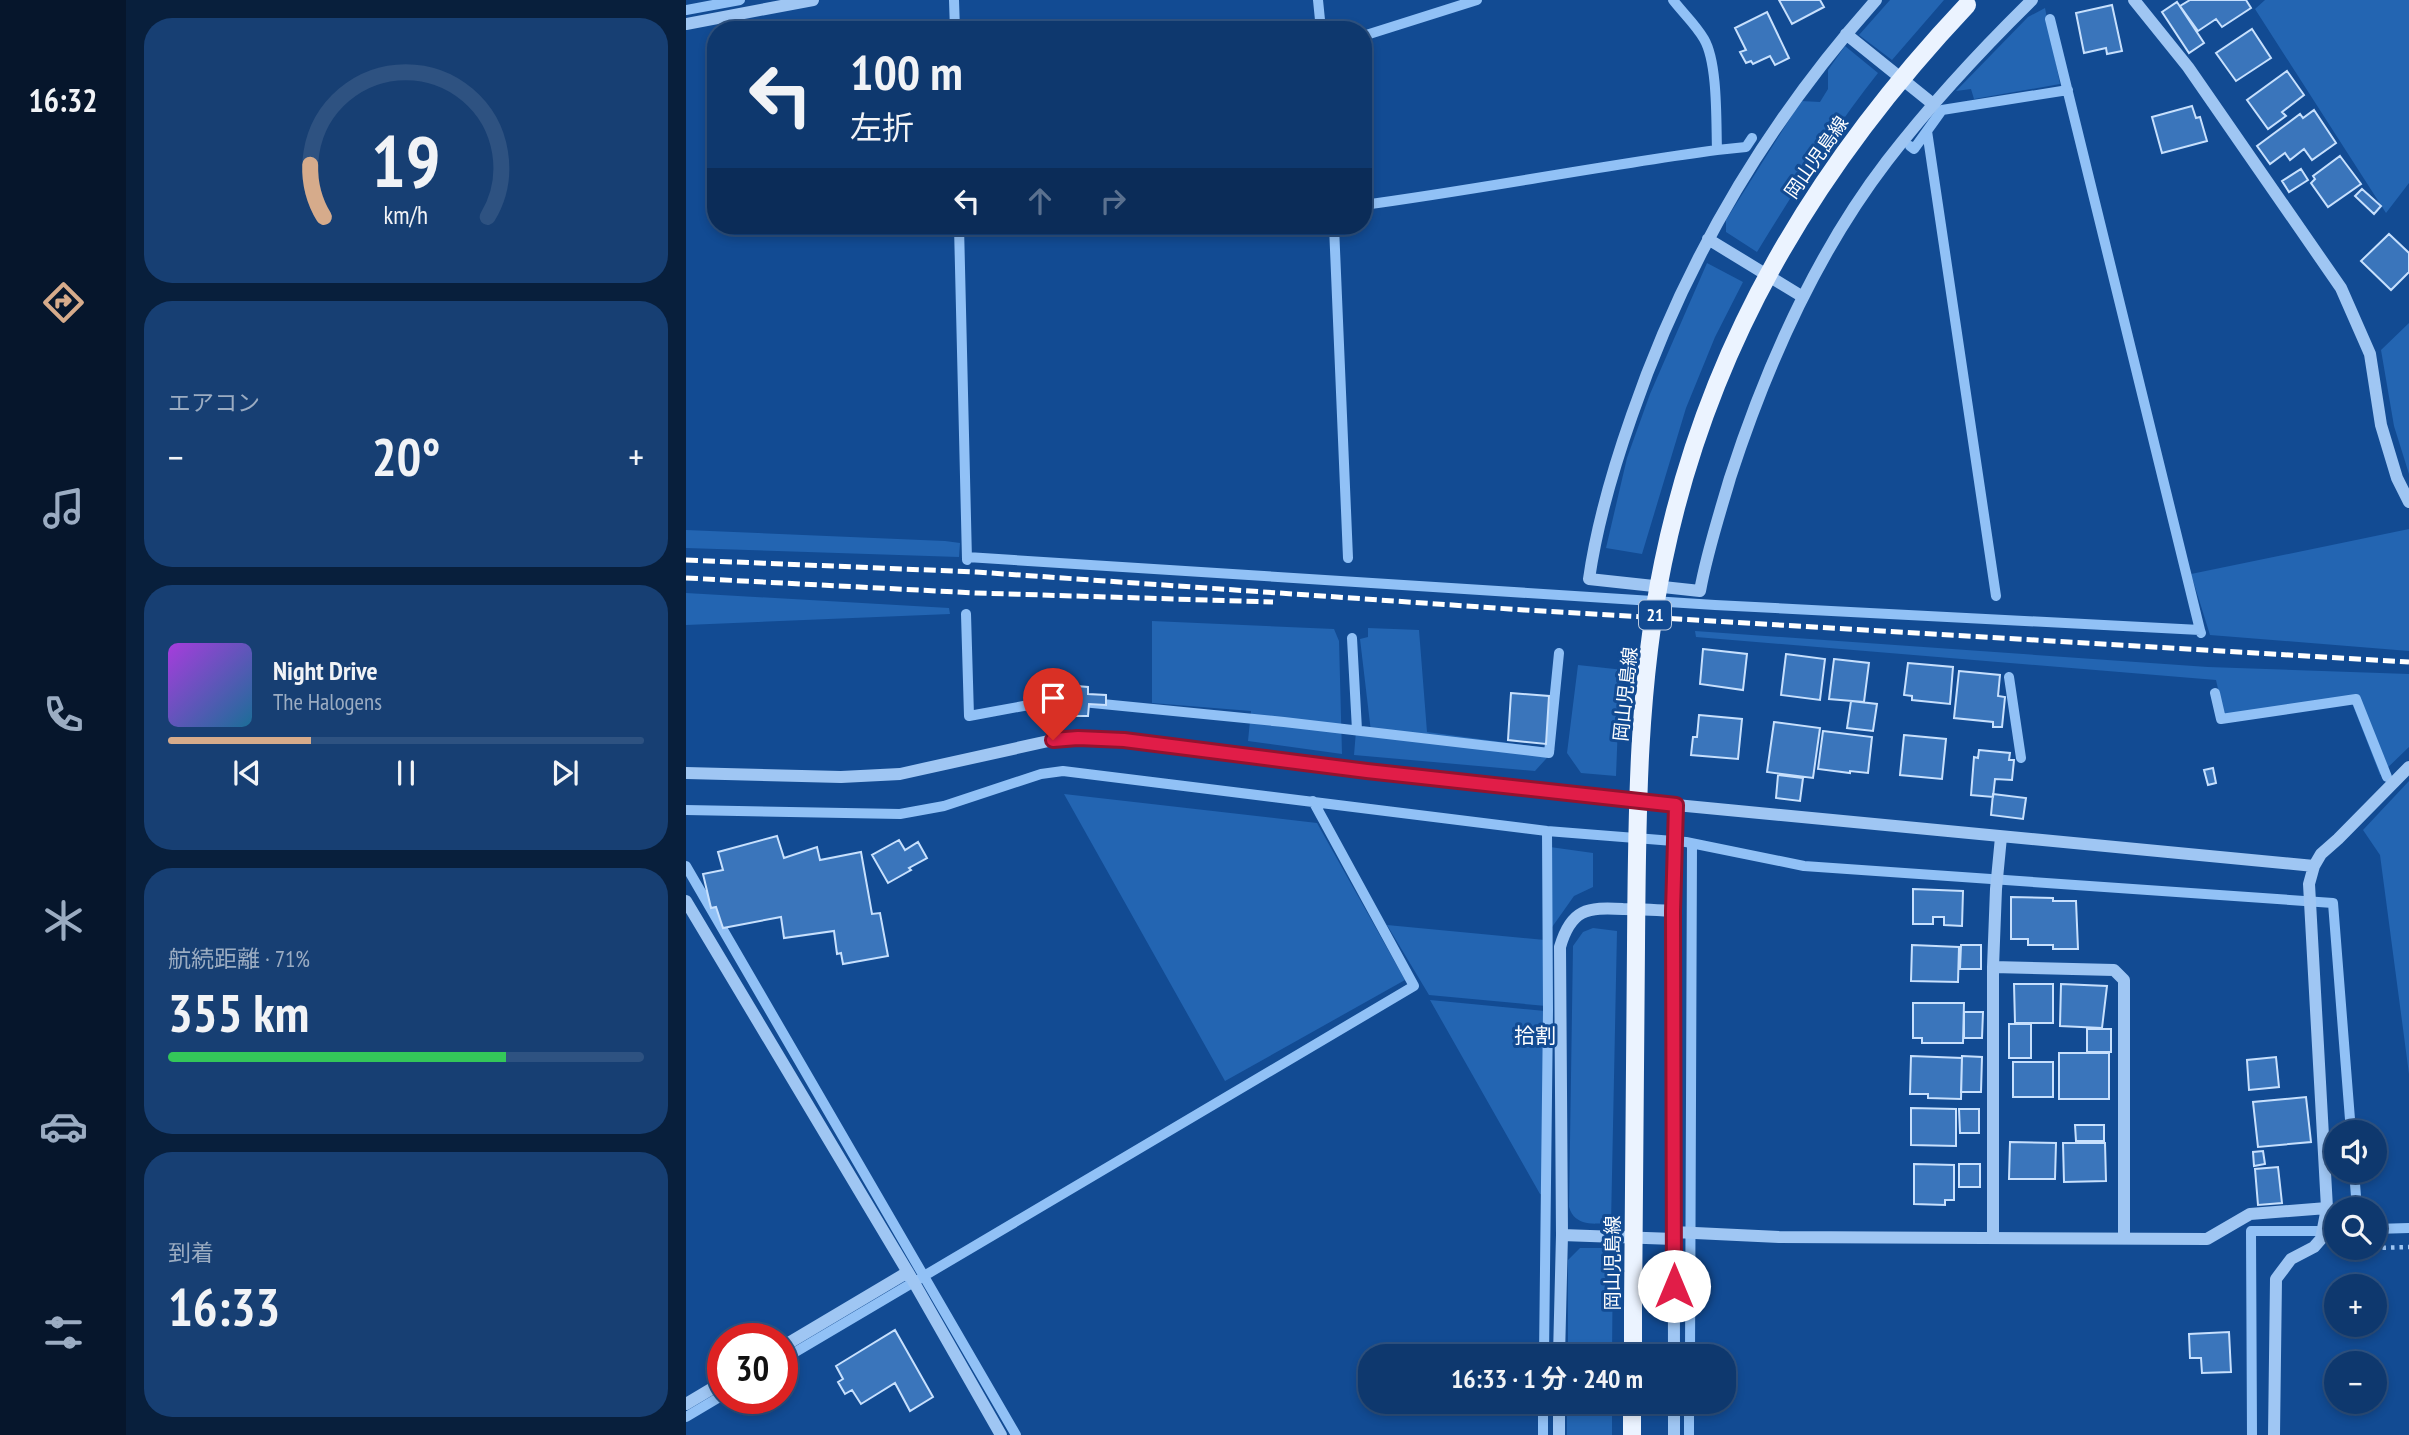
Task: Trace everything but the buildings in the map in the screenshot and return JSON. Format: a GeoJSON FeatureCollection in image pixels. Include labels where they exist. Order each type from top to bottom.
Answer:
{"type":"FeatureCollection","features":[{"type":"Feature","properties":{"kind":"main road","name":"岡山児島線"},"geometry":{"type":"LineString","coordinates":[[1633,1344],[1640,739],[1663,565],[1677,503],[1716,387],[1740,330],[1763,281],[1795,225],[1862,127],[1930,44],[1970,2]]}},
{"type":"Feature","properties":{"kind":"main road"},"geometry":{"type":"LineString","coordinates":[[1632,1414],[1632,1435]]}},
{"type":"Feature","properties":{"kind":"street"},"geometry":{"type":"LineString","coordinates":[[686,24],[813,0]]}},
{"type":"Feature","properties":{"kind":"street"},"geometry":{"type":"LineString","coordinates":[[1876,0],[1792,103],[1758,153],[1708,239],[1644,379],[1613,469],[1594,545],[1589,579],[1700,591],[1706,556],[1750,416],[1803,297],[1885,163],[1971,61],[2032,0]]}},
{"type":"Feature","properties":{"kind":"street"},"geometry":{"type":"LineString","coordinates":[[2134,0],[2188,67],[2341,288],[2370,354],[2381,425],[2397,478],[2409,502]]}},
{"type":"Feature","properties":{"kind":"street"},"geometry":{"type":"LineString","coordinates":[[1846,34],[1933,104]]}},
{"type":"Feature","properties":{"kind":"street"},"geometry":{"type":"LineString","coordinates":[[1708,239],[1803,297]]}},
{"type":"Feature","properties":{"kind":"street"},"geometry":{"type":"LineString","coordinates":[[686,773],[841,777],[900,774],[1053,740],[1102,738],[1676,805],[2314,866]]}},
{"type":"Feature","properties":{"kind":"street"},"geometry":{"type":"LineString","coordinates":[[2326,1197],[2309,884],[2314,866],[2323,852],[2409,767]]}},
{"type":"Feature","properties":{"kind":"street"},"geometry":{"type":"LineString","coordinates":[[1675,1344],[1682,1234],[1673,911],[1676,805]]}},
{"type":"Feature","properties":{"kind":"street"},"geometry":{"type":"LineString","coordinates":[[1993,1237],[1993,967],[2001,837]]}},
{"type":"Feature","properties":{"kind":"street"},"geometry":{"type":"LineString","coordinates":[[686,901],[912,1279],[1001,1435]]}},
{"type":"Feature","properties":{"kind":"street"},"geometry":{"type":"LineString","coordinates":[[1559,1344],[1562,1235],[1560,947],[1564,930],[1581,912],[1594,908],[1673,911]]}},
{"type":"Feature","properties":{"kind":"street"},"geometry":{"type":"LineString","coordinates":[[1993,967],[2114,970],[2124,981],[2124,1237]]}},
{"type":"Feature","properties":{"kind":"street"},"geometry":{"type":"LineString","coordinates":[[1562,1235],[2207,1239],[2250,1214],[2324,1213]]}},
{"type":"Feature","properties":{"kind":"street"},"geometry":{"type":"LineString","coordinates":[[2274,1435],[2276,1279],[2291,1259],[2317,1243],[2324,1222]]}},
{"type":"Feature","properties":{"kind":"street"},"geometry":{"type":"LineString","coordinates":[[798,1339],[912,1279]]}},
{"type":"Feature","properties":{"kind":"street"},"geometry":{"type":"LineString","coordinates":[[686,1404],[707,1392]]}},
{"type":"Feature","properties":{"kind":"street"},"geometry":{"type":"LineString","coordinates":[[1559,1414],[1559,1435]]}},
{"type":"Feature","properties":{"kind":"street"},"geometry":{"type":"LineString","coordinates":[[1674,1414],[1674,1435]]}},
{"type":"Feature","properties":{"kind":"path"},"geometry":{"type":"LineString","coordinates":[[2317,1243],[2346,1250],[2409,1247]]}},
{"type":"Feature","properties":{"kind":"shaded area"},"geometry":{"type":"Polygon","coordinates":[[[1890,0],[1944,0],[1892,60],[1859,35],[1890,0]]]}},
{"type":"Feature","properties":{"kind":"shaded area"},"geometry":{"type":"Polygon","coordinates":[[[2265,0],[2409,0],[2409,183],[2386,213],[2255,9],[2265,0]]]}},
{"type":"Feature","properties":{"kind":"shaded area"},"geometry":{"type":"Polygon","coordinates":[[[2045,8],[2060,84],[1974,99],[1971,89],[1956,91],[2028,17],[2045,8]]]}},
{"type":"Feature","properties":{"kind":"shaded area"},"geometry":{"type":"Polygon","coordinates":[[[1845,46],[1878,73],[1845,116],[1757,252],[1726,232],[1726,220],[1801,101],[1820,102],[1828,89],[1828,70],[1845,46]]]}},
{"type":"Feature","properties":{"kind":"shaded area"},"geometry":{"type":"Polygon","coordinates":[[[1707,263],[1743,282],[1715,337],[1686,408],[1642,554],[1606,548],[1627,458],[1650,394],[1707,263]]]}},
{"type":"Feature","properties":{"kind":"shaded area"},"geometry":{"type":"Polygon","coordinates":[[[2409,323],[2409,474],[2394,426],[2381,350],[2409,323]]]}},
{"type":"Feature","properties":{"kind":"shaded area"},"geometry":{"type":"Polygon","coordinates":[[[2409,529],[2409,651],[2210,635],[2191,574],[2409,529]]]}},
{"type":"Feature","properties":{"kind":"shaded area"},"geometry":{"type":"Polygon","coordinates":[[[686,530],[945,541],[960,543],[959,557],[686,548],[686,530]]]}},
{"type":"Feature","properties":{"kind":"shaded area"},"geometry":{"type":"Polygon","coordinates":[[[686,593],[949,608],[950,614],[686,625],[686,593]]]}},
{"type":"Feature","properties":{"kind":"shaded area"},"geometry":{"type":"Polygon","coordinates":[[[1152,621],[1334,629],[1339,641],[1342,754],[1248,741],[1251,711],[1152,703],[1152,621]]]}},
{"type":"Feature","properties":{"kind":"shaded area"},"geometry":{"type":"Polygon","coordinates":[[[1368,628],[1419,630],[1427,732],[1555,749],[1535,771],[1354,755],[1356,731],[1371,732],[1360,639],[1368,637],[1368,628]]]}},
{"type":"Feature","properties":{"kind":"shaded area"},"geometry":{"type":"Polygon","coordinates":[[[1695,631],[2208,667],[2409,674],[2409,747],[2380,775],[2350,698],[2224,715],[2216,680],[1696,637],[1695,631]]]}},
{"type":"Feature","properties":{"kind":"shaded area"},"geometry":{"type":"Polygon","coordinates":[[[1578,665],[1624,670],[1616,776],[1581,773],[1567,753],[1578,665]]]}},
{"type":"Feature","properties":{"kind":"shaded area"},"geometry":{"type":"Polygon","coordinates":[[[2409,781],[2409,1074],[2380,855],[2363,830],[2409,781]]]}},
{"type":"Feature","properties":{"kind":"shaded area"},"geometry":{"type":"Polygon","coordinates":[[[1064,794],[1317,823],[1405,980],[1225,1081],[1064,794]]]}},
{"type":"Feature","properties":{"kind":"shaded area"},"geometry":{"type":"Polygon","coordinates":[[[1550,847],[1593,853],[1593,887],[1574,896],[1550,930],[1550,847]]]}},
{"type":"Feature","properties":{"kind":"shaded area"},"geometry":{"type":"Polygon","coordinates":[[[1387,925],[1545,940],[1546,1006],[1429,995],[1387,925]]]}},
{"type":"Feature","properties":{"kind":"shaded area"},"geometry":{"type":"Polygon","coordinates":[[[1593,928],[1617,931],[1611,1224],[1580,1221],[1569,1207],[1573,946],[1583,932],[1593,928]]]}},
{"type":"Feature","properties":{"kind":"shaded area"},"geometry":{"type":"Polygon","coordinates":[[[1430,1000],[1545,1011],[1544,1195],[1540,1194],[1430,1000]]]}},
{"type":"Feature","properties":{"kind":"shaded area"},"geometry":{"type":"Polygon","coordinates":[[[1580,1248],[1613,1248],[1612,1344],[1568,1344],[1568,1260],[1580,1248]]]}},
{"type":"Feature","properties":{"kind":"shaded area"},"geometry":{"type":"Polygon","coordinates":[[[1567,1414],[1612,1414],[1612,1435],[1567,1435],[1567,1414]]]}},
{"type":"Feature","properties":{"kind":"waterway"},"geometry":{"type":"LineString","coordinates":[[686,10],[740,0]]}},
{"type":"Feature","properties":{"kind":"waterway"},"geometry":{"type":"LineString","coordinates":[[954,0],[955,21]]}},
{"type":"Feature","properties":{"kind":"waterway"},"geometry":{"type":"LineString","coordinates":[[1318,0],[1320,21]]}},
{"type":"Feature","properties":{"kind":"waterway"},"geometry":{"type":"LineString","coordinates":[[1372,33],[1477,0]]}},
{"type":"Feature","properties":{"kind":"waterway"},"geometry":{"type":"LineString","coordinates":[[1372,204],[1717,150],[1715,93],[1709,50],[1697,29],[1673,0]]}},
{"type":"Feature","properties":{"kind":"waterway"},"geometry":{"type":"LineString","coordinates":[[2050,19],[2200,630]]}},
{"type":"Feature","properties":{"kind":"waterway"},"geometry":{"type":"LineString","coordinates":[[1910,146],[1914,149],[1942,110],[2068,90]]}},
{"type":"Feature","properties":{"kind":"waterway"},"geometry":{"type":"LineString","coordinates":[[1927,131],[1996,596]]}},
{"type":"Feature","properties":{"kind":"waterway"},"geometry":{"type":"LineString","coordinates":[[1717,150],[1746,147],[1752,138]]}},
{"type":"Feature","properties":{"kind":"waterway"},"geometry":{"type":"LineString","coordinates":[[959,235],[967,560]]}},
{"type":"Feature","properties":{"kind":"waterway"},"geometry":{"type":"LineString","coordinates":[[1334,235],[1348,558]]}},
{"type":"Feature","properties":{"kind":"waterway"},"geometry":{"type":"LineString","coordinates":[[967,557],[1715,605],[2200,630],[2201,633]]}},
{"type":"Feature","properties":{"kind":"waterway"},"geometry":{"type":"LineString","coordinates":[[966,614],[969,716],[1045,702],[1072,701],[1549,753],[1559,653]]}},
{"type":"Feature","properties":{"kind":"waterway"},"geometry":{"type":"LineString","coordinates":[[1352,638],[1357,730]]}},
{"type":"Feature","properties":{"kind":"waterway"},"geometry":{"type":"LineString","coordinates":[[2009,677],[2021,758]]}},
{"type":"Feature","properties":{"kind":"waterway"},"geometry":{"type":"LineString","coordinates":[[2215,693],[2221,719],[2356,699],[2387,777]]}},
{"type":"Feature","properties":{"kind":"waterway"},"geometry":{"type":"LineString","coordinates":[[686,810],[900,814],[944,806],[1041,774],[1063,771],[1547,831],[1686,842],[1804,866],[2333,903],[2350,1120]]}},
{"type":"Feature","properties":{"kind":"waterway"},"geometry":{"type":"LineString","coordinates":[[798,1351],[1414,986],[1313,801]]}},
{"type":"Feature","properties":{"kind":"waterway"},"geometry":{"type":"LineString","coordinates":[[1544,1344],[1547,831]]}},
{"type":"Feature","properties":{"kind":"waterway"},"geometry":{"type":"LineString","coordinates":[[1690,1344],[1692,844]]}},
{"type":"Feature","properties":{"kind":"waterway"},"geometry":{"type":"LineString","coordinates":[[686,866],[1016,1435]]}},
{"type":"Feature","properties":{"kind":"waterway"},"geometry":{"type":"LineString","coordinates":[[2355,1183],[2356,1197]]}},
{"type":"Feature","properties":{"kind":"waterway"},"geometry":{"type":"LineString","coordinates":[[2387,1229],[2409,1228]]}},
{"type":"Feature","properties":{"kind":"waterway"},"geometry":{"type":"LineString","coordinates":[[2252,1435],[2251,1231],[2324,1231]]}},
{"type":"Feature","properties":{"kind":"waterway"},"geometry":{"type":"LineString","coordinates":[[686,1417],[707,1405]]}},
{"type":"Feature","properties":{"kind":"waterway"},"geometry":{"type":"LineString","coordinates":[[1543,1414],[1543,1435]]}},
{"type":"Feature","properties":{"kind":"waterway"},"geometry":{"type":"LineString","coordinates":[[1689,1414],[1689,1435]]}},
{"type":"Feature","properties":{"kind":"railway"},"geometry":{"type":"LineString","coordinates":[[686,560],[976,572],[1524,610],[2409,662]]}},
{"type":"Feature","properties":{"kind":"railway"},"geometry":{"type":"LineString","coordinates":[[686,578],[976,593],[1273,602]]}},
{"type":"Feature","properties":{"kind":"district","name":"拾割"},"geometry":{"type":"Point","coordinates":[1535,1036]}},
{"type":"Feature","properties":{"kind":"route"},"geometry":{"type":"LineString","coordinates":[[1053,740],[1124,740],[1367,771],[1676,805],[1673,911],[1674,1286]]}}]}
